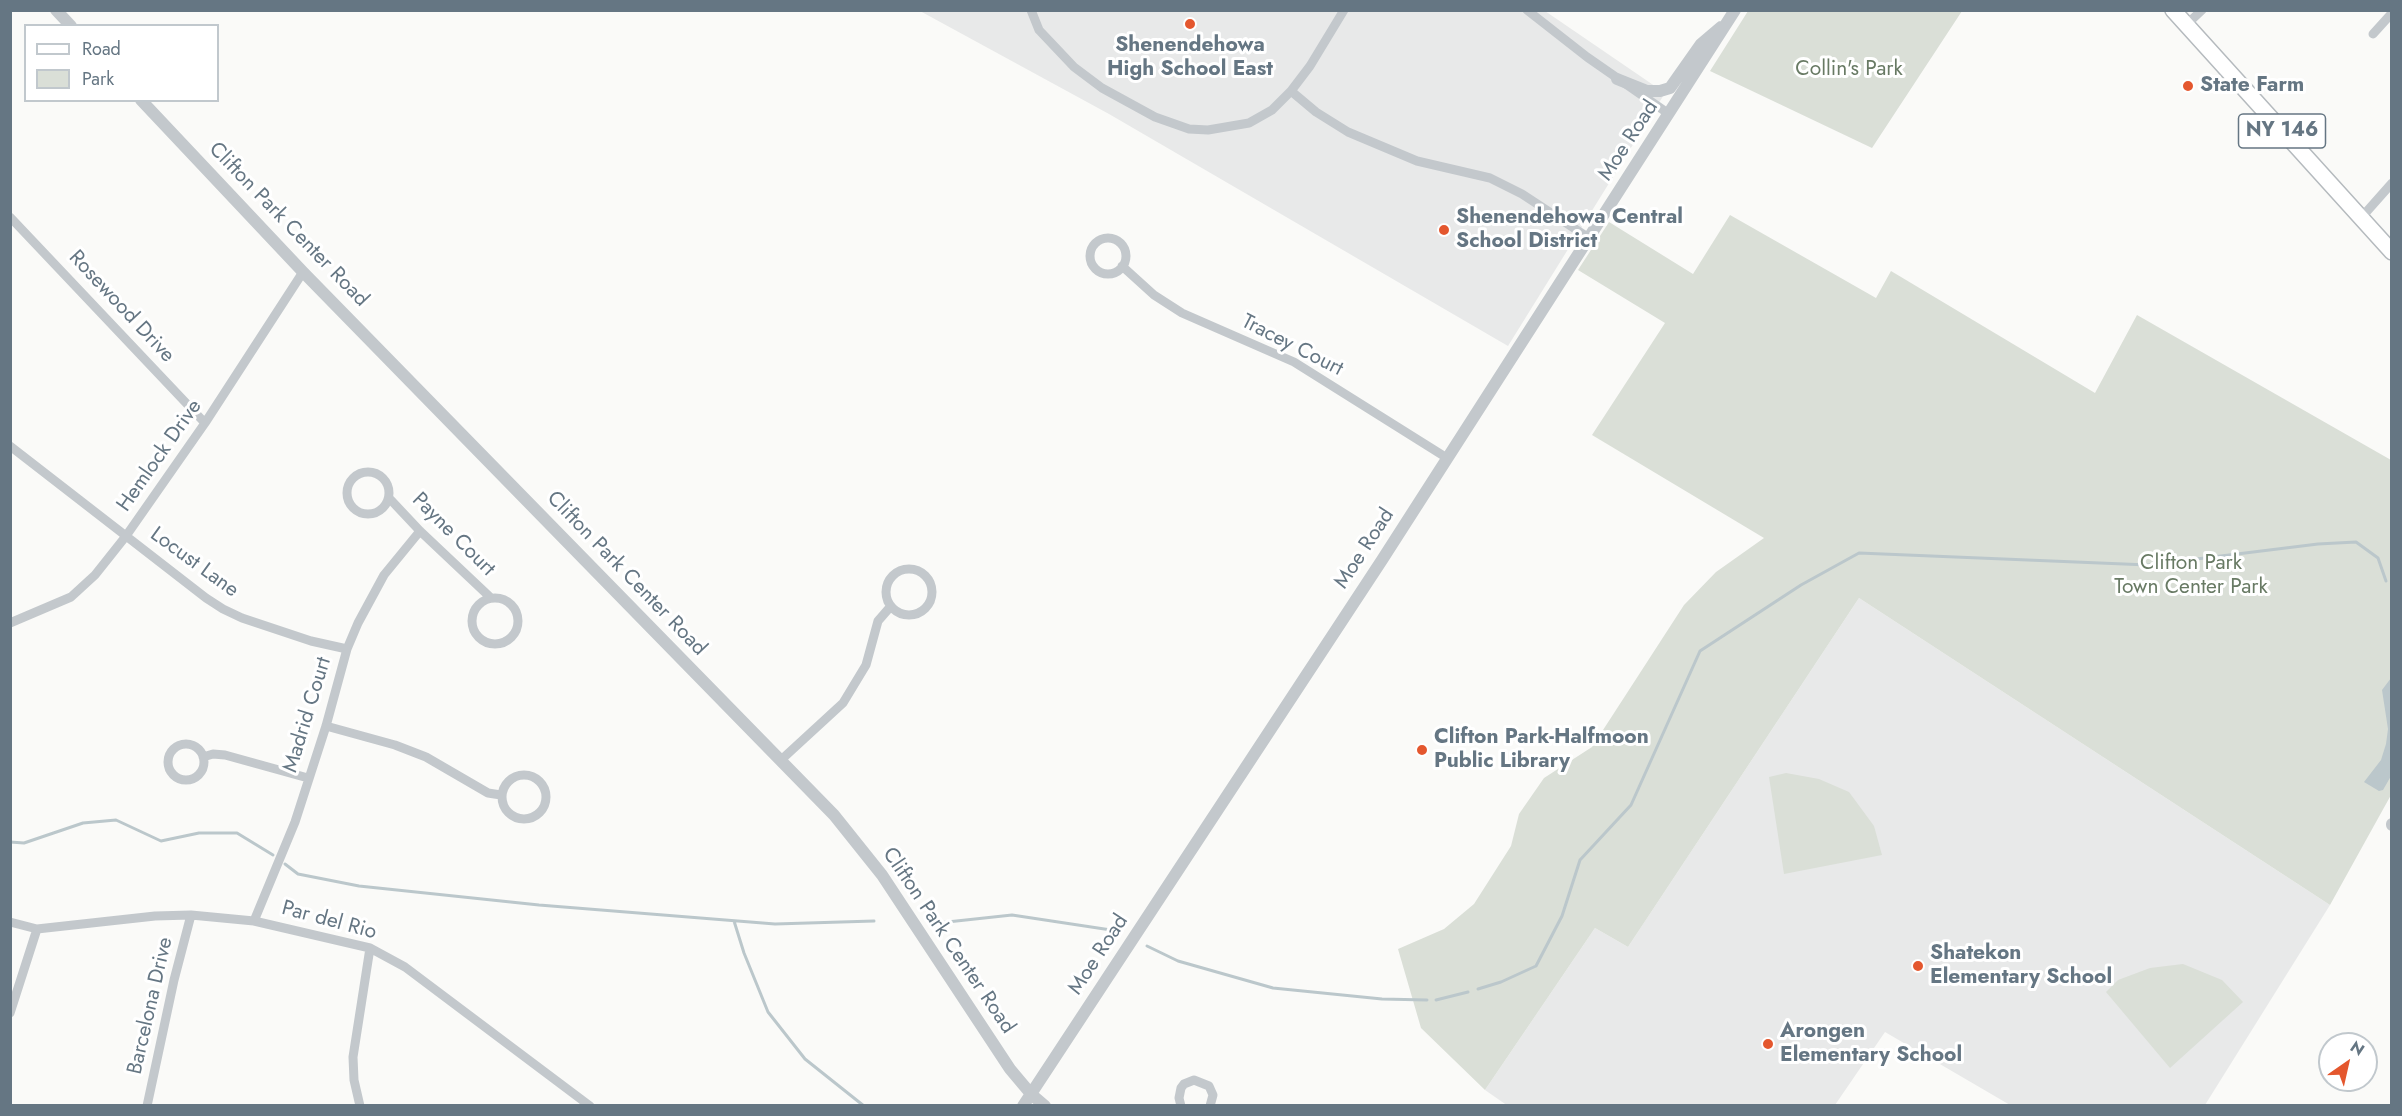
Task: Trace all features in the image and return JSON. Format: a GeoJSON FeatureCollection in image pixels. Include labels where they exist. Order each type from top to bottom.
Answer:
{"type":"FeatureCollection","features":[{"type":"Feature","properties":{"kind":"main road","name":"NY 146"},"geometry":{"type":"LineString","coordinates":[[2173,10],[2391,252]]}},
{"type":"Feature","properties":{"kind":"street"},"geometry":{"type":"LineString","coordinates":[[56,10],[68,24]]}},
{"type":"Feature","properties":{"kind":"street"},"geometry":{"type":"LineString","coordinates":[[1031,10],[1040,30],[1083,74],[1102,88],[1155,117],[1189,129],[1208,130],[1249,123],[1272,110],[1291,91],[1310,66],[1344,10]]}},
{"type":"Feature","properties":{"kind":"street"},"geometry":{"type":"LineString","coordinates":[[1527,10],[1617,79],[1669,114]]}},
{"type":"Feature","properties":{"kind":"street"},"geometry":{"type":"LineString","coordinates":[[2186,25],[2202,10]]}},
{"type":"Feature","properties":{"kind":"street"},"geometry":{"type":"LineString","coordinates":[[2373,34],[2391,13]]}},
{"type":"Feature","properties":{"kind":"street"},"geometry":{"type":"LineString","coordinates":[[1617,79],[1647,91],[1660,92],[1670,88],[1701,44],[1733,14]]}},
{"type":"Feature","properties":{"kind":"street","name":"Moe Road"},"geometry":{"type":"LineString","coordinates":[[1023,1106],[1286,707],[1733,14]]}},
{"type":"Feature","properties":{"kind":"street"},"geometry":{"type":"LineString","coordinates":[[1291,91],[1316,112],[1348,132],[1417,161],[1490,178],[1522,194],[1589,238]]}},
{"type":"Feature","properties":{"kind":"street","name":"Clifton Park Center Road"},"geometry":{"type":"LineString","coordinates":[[143,102],[303,272],[834,815],[882,875],[1010,1069],[1031,1094],[1045,1106]]}},
{"type":"Feature","properties":{"kind":"street"},"geometry":{"type":"LineString","coordinates":[[2361,218],[2391,183]]}},
{"type":"Feature","properties":{"kind":"street","name":"Rosewood Drive"},"geometry":{"type":"LineString","coordinates":[[10,217],[205,423]]}},
{"type":"Feature","properties":{"kind":"street","name":"Tracey Court"},"geometry":{"type":"LineString","coordinates":[[1122,266],[1154,295],[1182,313],[1294,362],[1447,458]]}},
{"type":"Feature","properties":{"kind":"street","name":"Hemlock Drive"},"geometry":{"type":"LineString","coordinates":[[10,623],[70,597],[95,575],[126,536],[205,423],[303,272]]}},
{"type":"Feature","properties":{"kind":"street","name":"Locust Lane"},"geometry":{"type":"LineString","coordinates":[[10,446],[223,609],[242,618],[311,641],[346,649]]}},
{"type":"Feature","properties":{"kind":"street","name":"Payne Court"},"geometry":{"type":"LineString","coordinates":[[390,498],[380,511],[363,514],[350,504],[348,487],[357,474],[374,472],[387,482],[390,498],[420,531],[491,598],[502,598],[511,604],[518,619],[514,634],[500,643],[484,641],[473,628],[472,617],[477,607],[491,598]]}},
{"type":"Feature","properties":{"kind":"street","name":"Madrid Court"},"geometry":{"type":"LineString","coordinates":[[254,921],[295,822],[326,726],[346,649],[374,591],[420,531]]}},
{"type":"Feature","properties":{"kind":"street"},"geometry":{"type":"LineString","coordinates":[[907,569],[917,571],[926,578],[931,587],[931,598],[921,611],[905,614],[891,606],[886,591],[892,576],[907,569]]}},
{"type":"Feature","properties":{"kind":"street"},"geometry":{"type":"LineString","coordinates":[[781,760],[833,713],[855,686],[867,665],[878,621],[891,606]]}},
{"type":"Feature","properties":{"kind":"street"},"geometry":{"type":"LineString","coordinates":[[326,726],[395,745],[426,757],[488,793],[501,795]]}},
{"type":"Feature","properties":{"kind":"street"},"geometry":{"type":"LineString","coordinates":[[186,743],[197,747],[203,757],[204,763],[200,773],[191,779],[180,779],[169,768],[168,756],[180,744],[186,743]]}},
{"type":"Feature","properties":{"kind":"street"},"geometry":{"type":"LineString","coordinates":[[203,757],[213,754],[225,755],[308,778]]}},
{"type":"Feature","properties":{"kind":"street"},"geometry":{"type":"LineString","coordinates":[[523,775],[534,777],[542,784],[546,800],[538,813],[524,819],[514,817],[506,810],[501,795],[508,781],[523,775]]}},
{"type":"Feature","properties":{"kind":"street","name":"Par del Rio"},"geometry":{"type":"LineString","coordinates":[[10,922],[37,929],[155,916],[191,915],[254,921],[370,948],[405,967],[590,1106]]}},
{"type":"Feature","properties":{"kind":"street","name":"Barcelona Drive"},"geometry":{"type":"LineString","coordinates":[[147,1106],[174,980],[191,915]]}},
{"type":"Feature","properties":{"kind":"street"},"geometry":{"type":"LineString","coordinates":[[10,1013],[37,929]]}},
{"type":"Feature","properties":{"kind":"street"},"geometry":{"type":"LineString","coordinates":[[360,1106],[354,1080],[353,1057],[370,948]]}},
{"type":"Feature","properties":{"kind":"street"},"geometry":{"type":"LineString","coordinates":[[1181,1106],[1179,1098],[1181,1088],[1194,1080],[1209,1086],[1213,1095],[1210,1106]]}},
{"type":"Feature","properties":{"kind":"shaded area","name":"Shenendehowa Central School District"},"geometry":{"type":"Polygon","coordinates":[[[920,11],[1545,11],[1665,93],[1508,346],[1109,114],[920,11]]]}},
{"type":"Feature","properties":{"kind":"shaded area"},"geometry":{"type":"Polygon","coordinates":[[[1859,598],[2330,905],[2205,1105],[2010,1105],[1885,1032],[1835,1105],[1508,1106],[1485,1090],[1595,928],[1628,947],[1859,598]]]}},
{"type":"Feature","properties":{"kind":"shaded area"},"geometry":{"type":"Polygon","coordinates":[[[2391,678],[2391,776],[2383,790],[2379,791],[2364,782],[2381,760],[2386,744],[2388,729],[2382,690],[2391,678]]]}},
{"type":"Feature","properties":{"kind":"green space","name":"Collin's Park"},"geometry":{"type":"Polygon","coordinates":[[[1748,11],[1962,11],[1872,148],[1710,71],[1748,11]]]}},
{"type":"Feature","properties":{"kind":"green space","name":"Clifton Park Town Center Park"},"geometry":{"type":"Polygon","coordinates":[[[1730,215],[1876,298],[1891,271],[2095,393],[2137,315],[2391,460],[2391,795],[2330,905],[1859,598],[1628,947],[1595,928],[1485,1090],[1421,1028],[1398,949],[1444,929],[1474,904],[1511,846],[1519,814],[1544,778],[1592,747],[1684,605],[1716,572],[1764,538],[1592,435],[1665,323],[1578,270],[1609,222],[1693,274],[1730,215]]]}},
{"type":"Feature","properties":{"kind":"green space"},"geometry":{"type":"Polygon","coordinates":[[[1786,773],[1819,779],[1849,792],[1874,826],[1882,855],[1784,874],[1769,777],[1786,773]]]}},
{"type":"Feature","properties":{"kind":"green space"},"geometry":{"type":"Polygon","coordinates":[[[2183,964],[2222,980],[2243,1002],[2170,1068],[2106,992],[2118,980],[2150,968],[2183,964]]]}},
{"type":"Feature","properties":{"kind":"waterway"},"geometry":{"type":"LineString","coordinates":[[1478,989],[1501,982],[1536,966],[1562,916],[1580,860],[1631,805],[1700,651],[1801,585],[1859,553],[2148,565],[2318,544],[2356,542],[2378,558],[2386,581]]}},
{"type":"Feature","properties":{"kind":"waterway"},"geometry":{"type":"LineString","coordinates":[[10,842],[24,843],[83,823],[116,820],[161,841],[199,833],[237,833],[273,855]]}},
{"type":"Feature","properties":{"kind":"waterway"},"geometry":{"type":"LineString","coordinates":[[285,864],[298,874],[359,886],[539,905],[775,924],[874,921]]}},
{"type":"Feature","properties":{"kind":"waterway"},"geometry":{"type":"LineString","coordinates":[[938,923],[1012,915],[1111,930]]}},
{"type":"Feature","properties":{"kind":"waterway"},"geometry":{"type":"LineString","coordinates":[[734,921],[744,953],[768,1012],[805,1059],[864,1106]]}},
{"type":"Feature","properties":{"kind":"waterway"},"geometry":{"type":"LineString","coordinates":[[1147,946],[1178,961],[1273,988],[1382,999],[1427,1000]]}},
{"type":"Feature","properties":{"kind":"waterway"},"geometry":{"type":"LineString","coordinates":[[1436,1000],[1468,992]]}},
{"type":"Feature","properties":{"kind":"place","name":"Shenendehowa High School East"},"geometry":{"type":"Point","coordinates":[1190,24]}},
{"type":"Feature","properties":{"kind":"place","name":"State Farm"},"geometry":{"type":"Point","coordinates":[2188,86]}},
{"type":"Feature","properties":{"kind":"place","name":"Shenendehowa Central School District"},"geometry":{"type":"Point","coordinates":[1444,230]}},
{"type":"Feature","properties":{"kind":"place","name":"Clifton Park-Halfmoon Public Library"},"geometry":{"type":"Point","coordinates":[1422,750]}},
{"type":"Feature","properties":{"kind":"place","name":"Shatekon Elementary School"},"geometry":{"type":"Point","coordinates":[1918,966]}},
{"type":"Feature","properties":{"kind":"place","name":"Arongen Elementary School"},"geometry":{"type":"Point","coordinates":[1768,1044]}}]}
